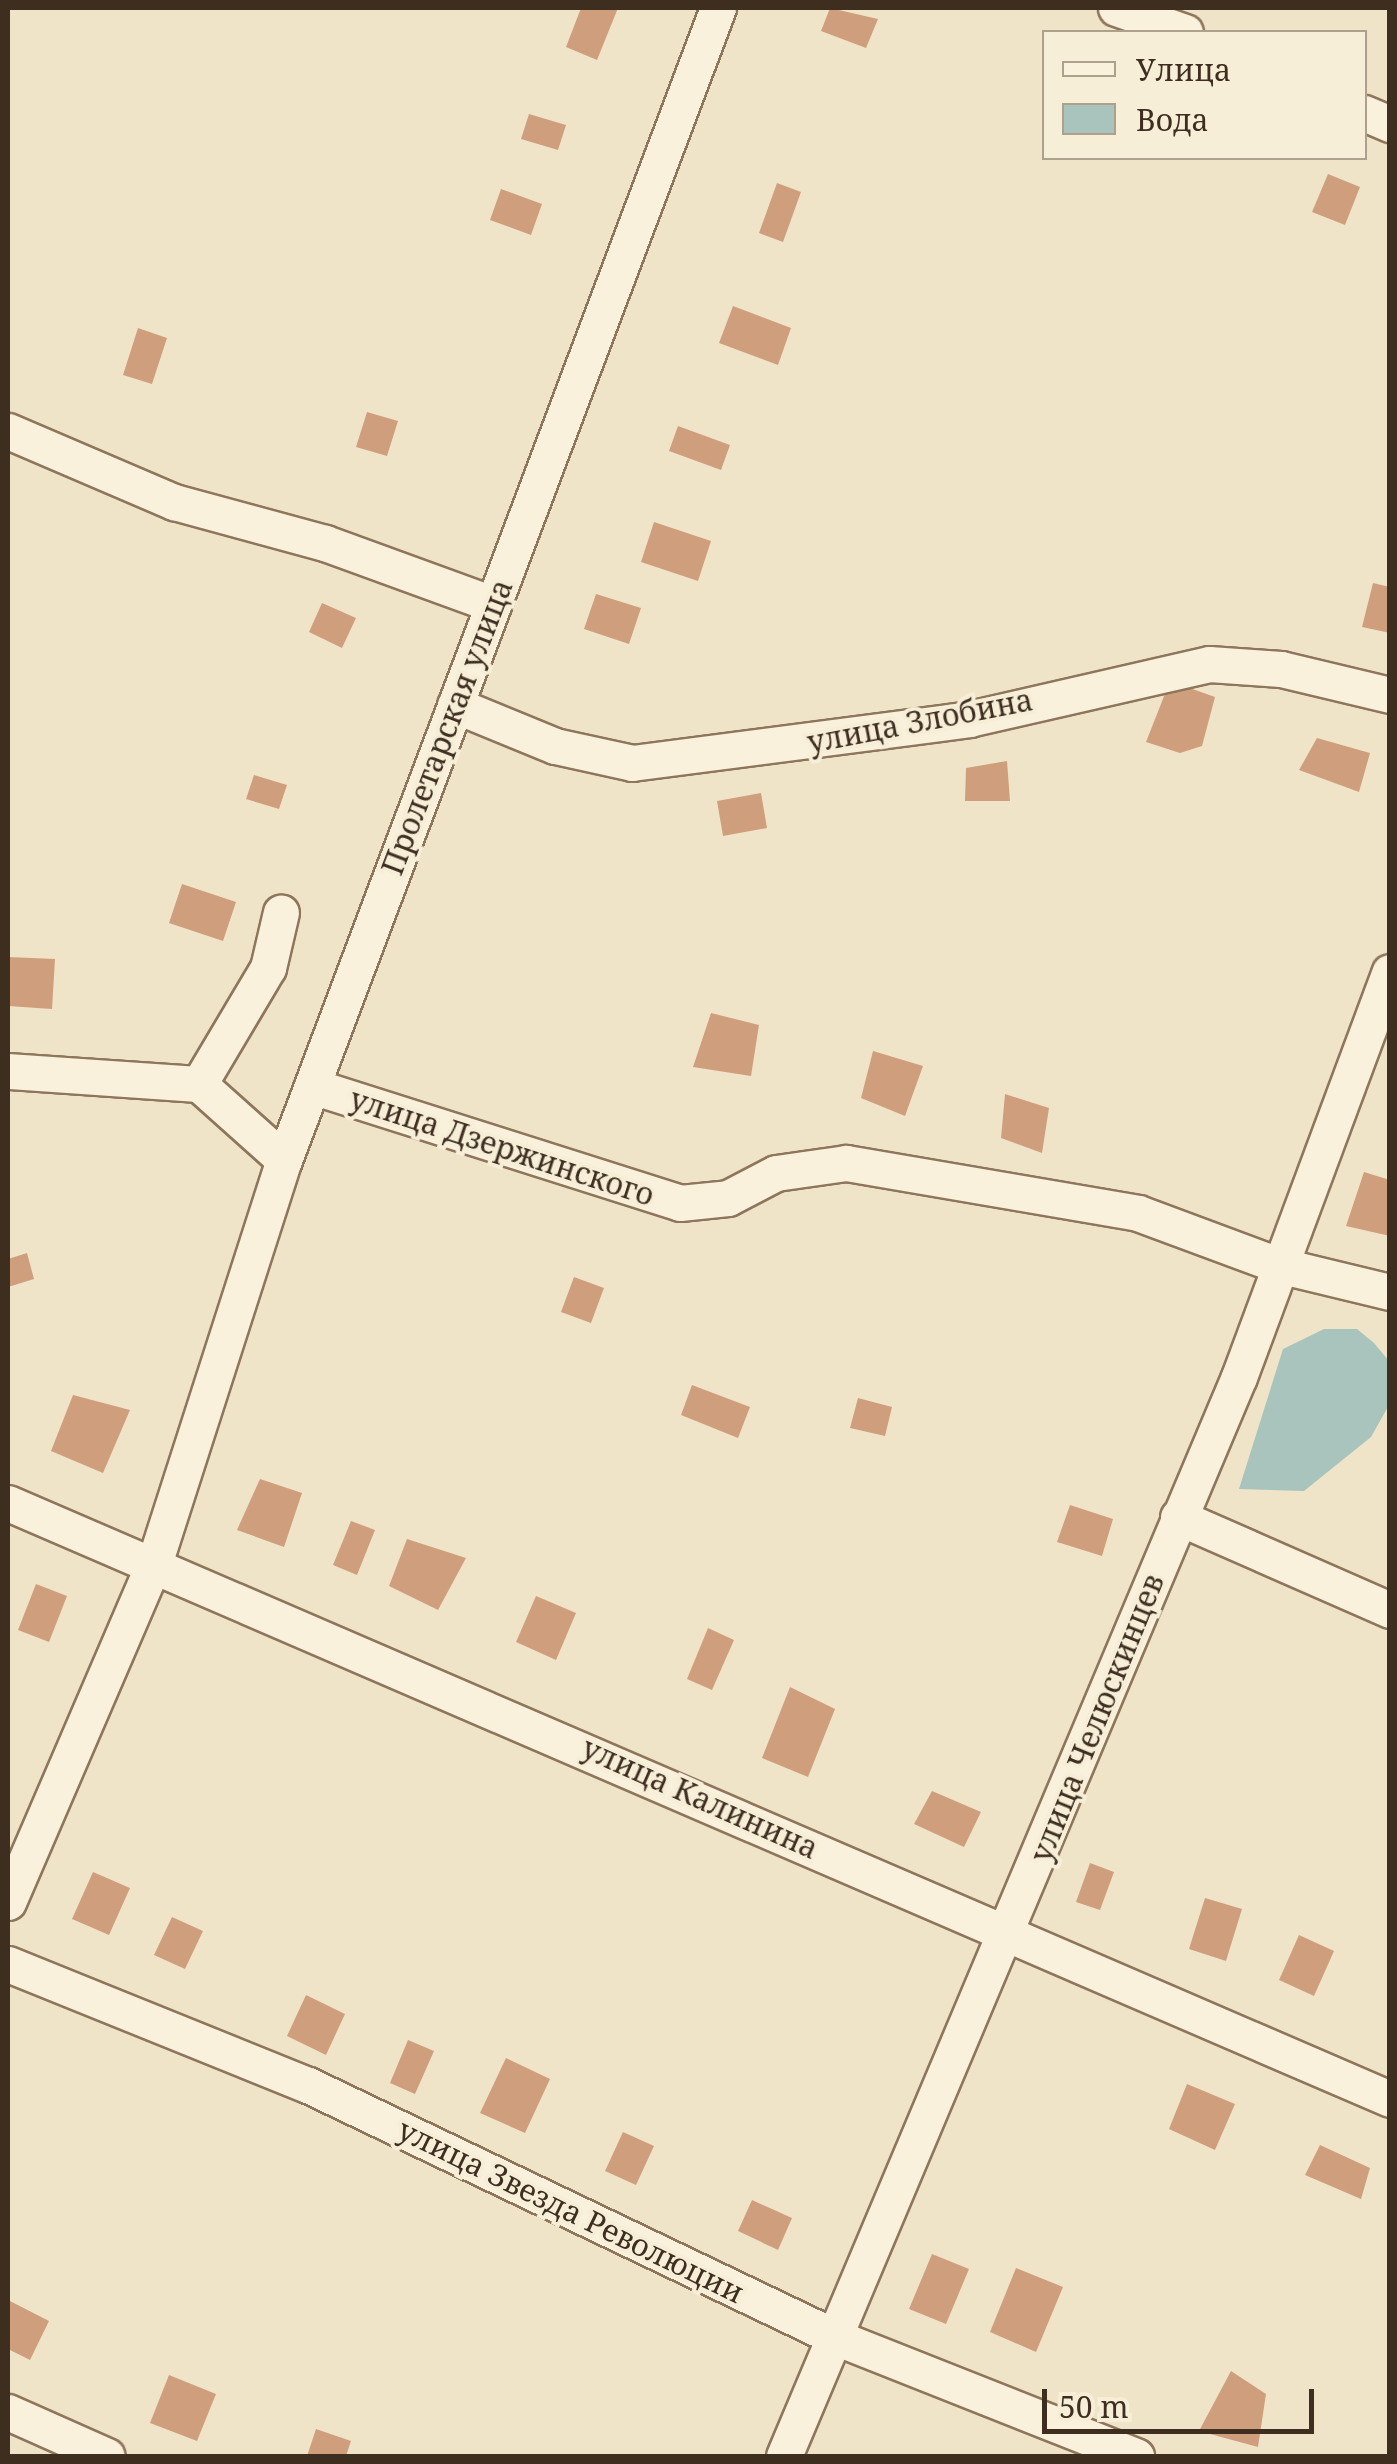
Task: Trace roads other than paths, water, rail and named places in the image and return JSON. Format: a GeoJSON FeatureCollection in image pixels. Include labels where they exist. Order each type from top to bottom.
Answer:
{"type":"FeatureCollection","features":[{"type":"Feature","properties":{"kind":"street","name":"Пролетарская улица"},"geometry":{"type":"LineString","coordinates":[[8,1902],[155,1560],[284,1160],[718,8]]}},
{"type":"Feature","properties":{"kind":"street"},"geometry":{"type":"LineString","coordinates":[[1116,8],[1179,30]]}},
{"type":"Feature","properties":{"kind":"street"},"geometry":{"type":"LineString","coordinates":[[8,431],[174,502],[325,543],[493,604]]}},
{"type":"Feature","properties":{"kind":"street","name":"улица Злобина"},"geometry":{"type":"LineString","coordinates":[[455,705],[555,746],[632,763],[969,718],[1210,664],[1282,668],[1390,695]]}},
{"type":"Feature","properties":{"kind":"street"},"geometry":{"type":"LineString","coordinates":[[198,1084],[268,968],[282,912]]}},
{"type":"Feature","properties":{"kind":"street","name":"улица Челюскинцев"},"geometry":{"type":"LineString","coordinates":[[784,2456],[1010,1934],[1278,1265],[1390,972]]}},
{"type":"Feature","properties":{"kind":"street"},"geometry":{"type":"LineString","coordinates":[[8,1071],[198,1084],[284,1160]]}},
{"type":"Feature","properties":{"kind":"street","name":"улица Дзержинского"},"geometry":{"type":"LineString","coordinates":[[312,1086],[680,1203],[728,1198],[776,1172],[846,1163],[1138,1213],[1278,1265],[1390,1292]]}},
{"type":"Feature","properties":{"kind":"street","name":"улица Калинина"},"geometry":{"type":"LineString","coordinates":[[8,1503],[155,1560],[1390,2099]]}},
{"type":"Feature","properties":{"kind":"street"},"geometry":{"type":"LineString","coordinates":[[1178,1516],[1390,1610]]}},
{"type":"Feature","properties":{"kind":"street","name":"улица Звезда Революции"},"geometry":{"type":"LineString","coordinates":[[8,1964],[308,2085],[835,2337],[1136,2456]]}},
{"type":"Feature","properties":{"kind":"street"},"geometry":{"type":"LineString","coordinates":[[8,2412],[107,2456]]}},
{"type":"Feature","properties":{"kind":"water"},"geometry":{"type":"Polygon","coordinates":[[[1324,1329],[1357,1329],[1374,1343],[1389,1361],[1389,1405],[1371,1437],[1304,1491],[1239,1489],[1283,1349],[1324,1329]]]}}]}
